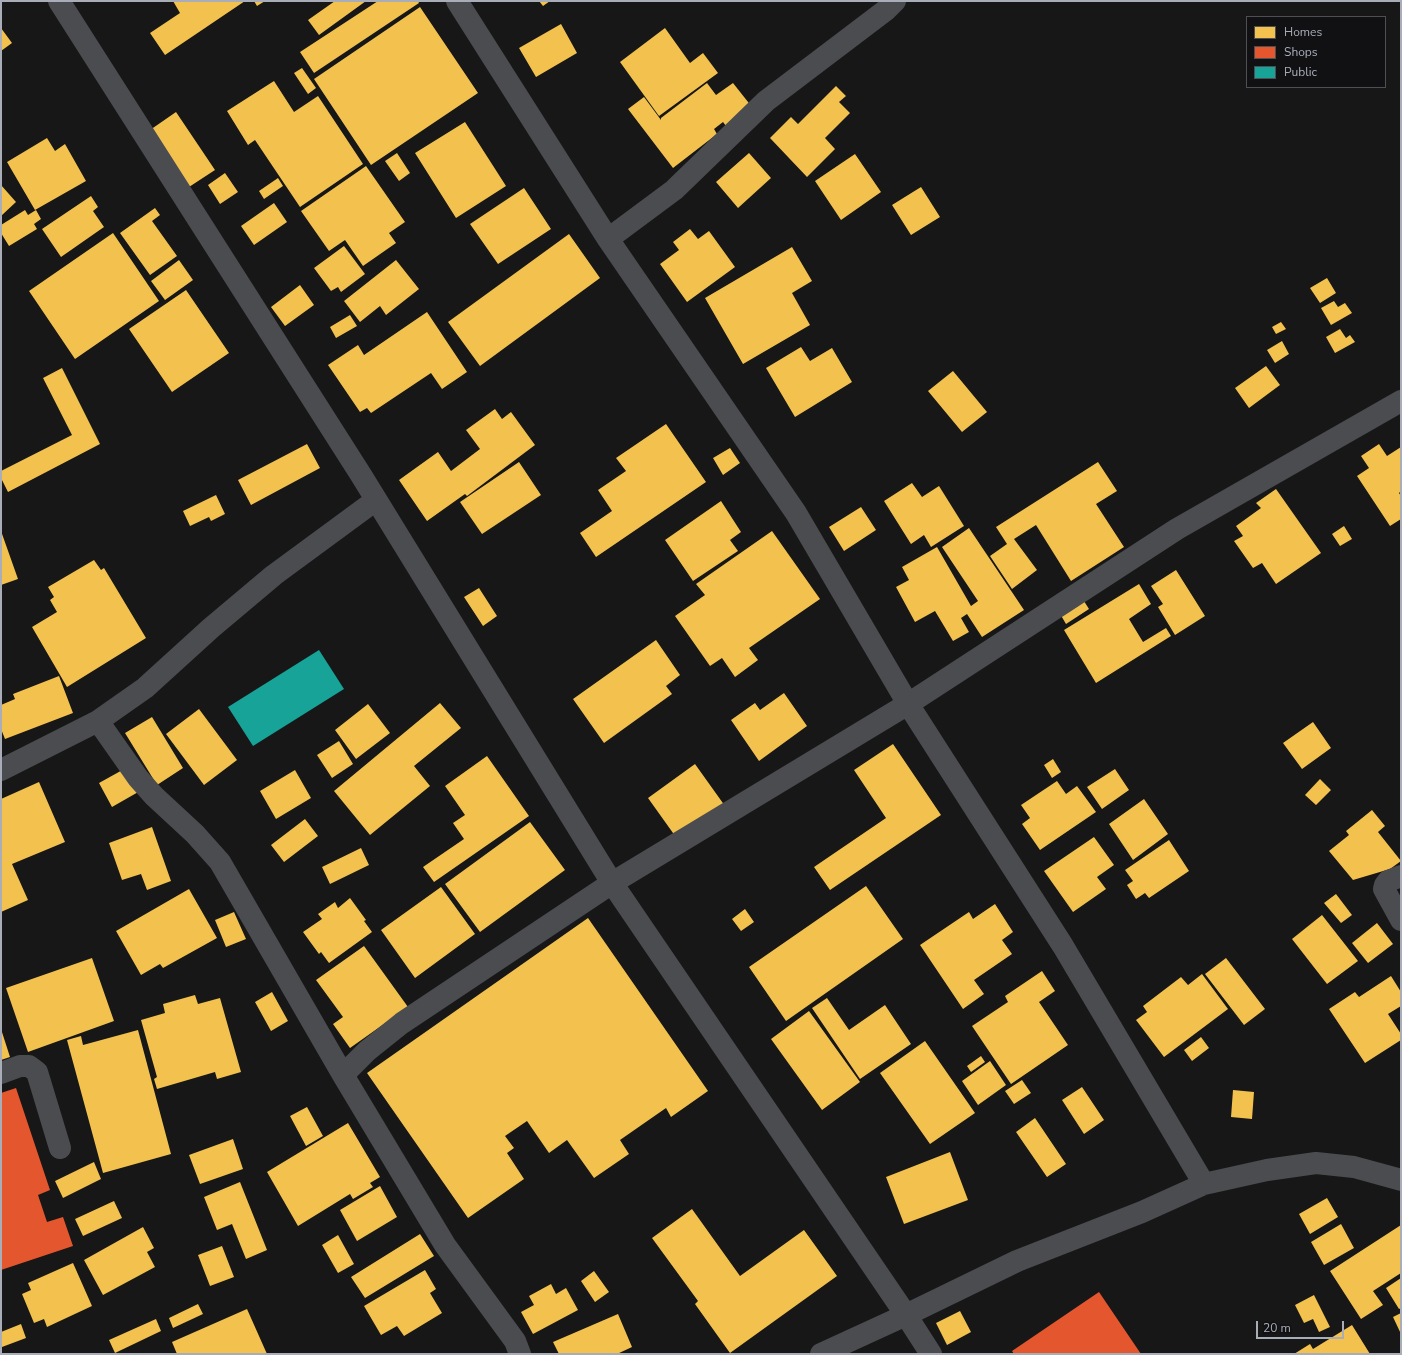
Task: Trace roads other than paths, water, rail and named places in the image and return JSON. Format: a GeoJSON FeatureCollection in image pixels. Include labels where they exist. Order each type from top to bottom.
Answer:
{"type":"FeatureCollection","features":[{"type":"Feature","properties":{"kind":"street"},"geometry":{"type":"LineString","coordinates":[[59,1],[376,500],[612,884],[932,1354]]}},
{"type":"Feature","properties":{"kind":"street"},"geometry":{"type":"LineString","coordinates":[[457,1],[608,239],[796,513],[908,704],[1063,946],[1204,1184]]}},
{"type":"Feature","properties":{"kind":"street"},"geometry":{"type":"LineString","coordinates":[[608,239],[674,190],[766,101],[886,10],[895,1]]}},
{"type":"Feature","properties":{"kind":"street"},"geometry":{"type":"LineString","coordinates":[[343,1075],[367,1051],[402,1023],[612,884],[908,704],[1177,529],[1401,402]]}},
{"type":"Feature","properties":{"kind":"street"},"geometry":{"type":"LineString","coordinates":[[1,770],[98,721],[145,688],[274,575],[376,500]]}},
{"type":"Feature","properties":{"kind":"street"},"geometry":{"type":"LineString","coordinates":[[98,721],[138,778],[154,796],[195,834],[220,862],[343,1075],[445,1245],[515,1341],[520,1354]]}},
{"type":"Feature","properties":{"kind":"street"},"geometry":{"type":"LineString","coordinates":[[1401,876],[1388,881],[1384,889],[1401,920]]}},
{"type":"Feature","properties":{"kind":"street"},"geometry":{"type":"LineString","coordinates":[[1,1073],[20,1066],[30,1066],[37,1072],[60,1148]]}},
{"type":"Feature","properties":{"kind":"street"},"geometry":{"type":"LineString","coordinates":[[821,1354],[906,1315],[1017,1261],[1142,1212],[1204,1184],[1267,1170],[1316,1163],[1354,1167],[1401,1180]]}}]}
